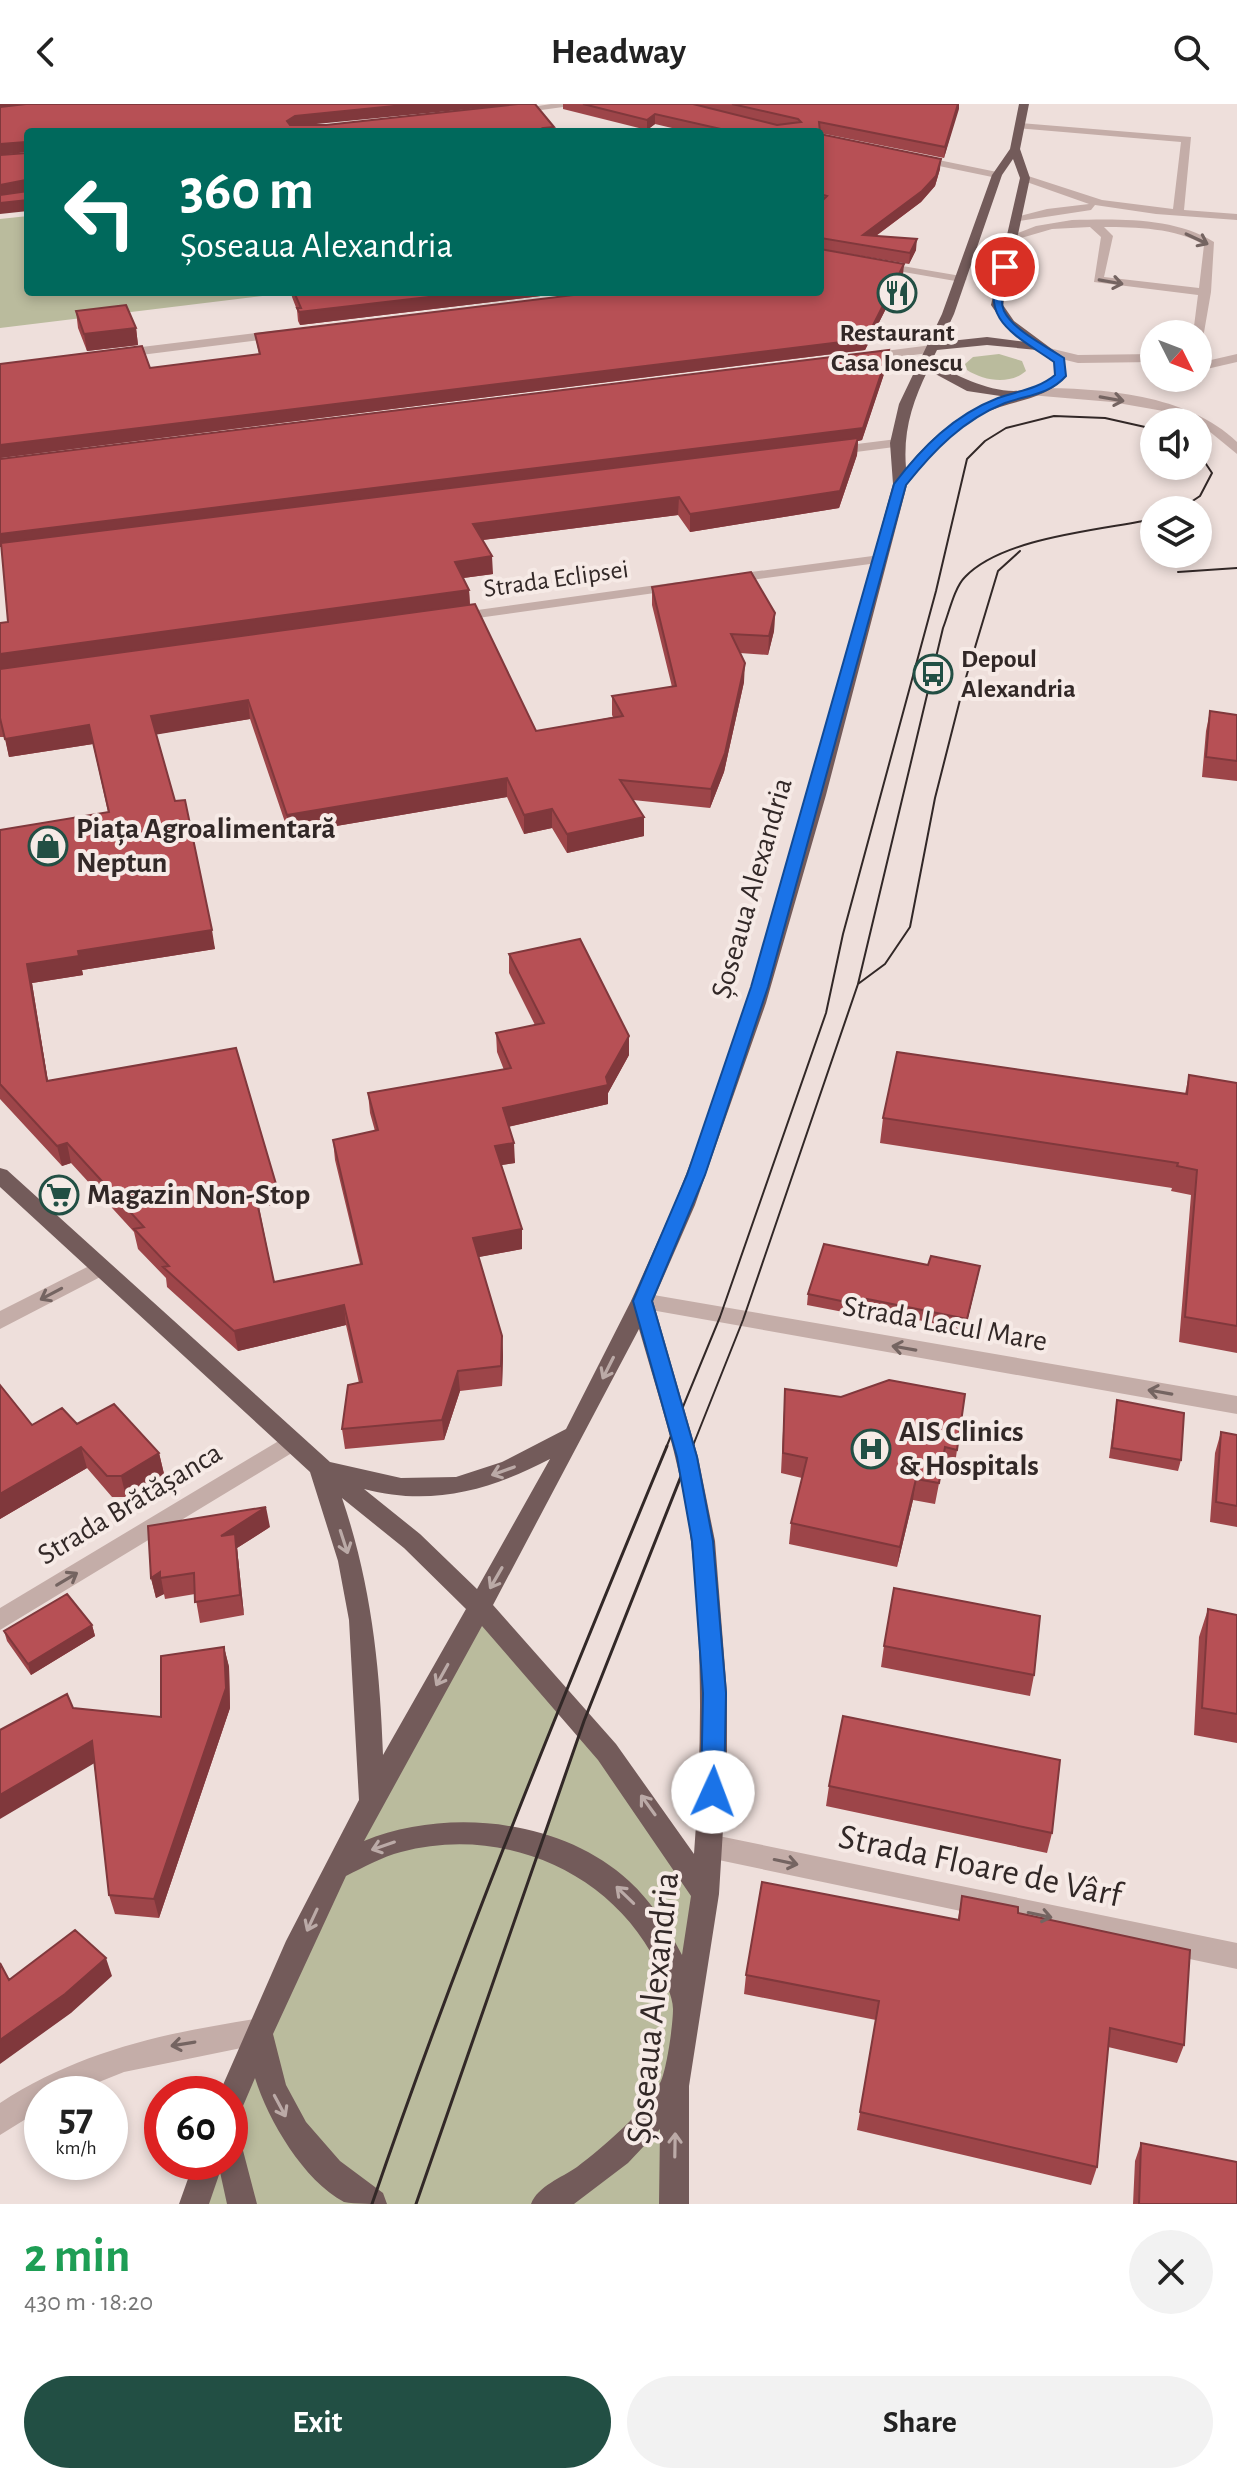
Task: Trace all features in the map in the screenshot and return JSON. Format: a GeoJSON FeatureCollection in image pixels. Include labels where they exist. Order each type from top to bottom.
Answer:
{"type":"FeatureCollection","features":[{"type":"Feature","properties":{"kind":"main road","name":"Șoseaua Alexandria"},"geometry":{"type":"LineString","coordinates":[[241,2076],[336,1868],[573,1436],[642,1301],[696,1175],[779,926],[880,559],[900,484],[897,443],[905,404],[961,279],[997,175],[1015,149],[1024,104]]}},
{"type":"Feature","properties":{"kind":"main road"},"geometry":{"type":"LineString","coordinates":[[1015,149],[1025,178],[997,297],[999,312],[1018,332],[1055,356],[1062,369],[1056,382],[1035,392]]}},
{"type":"Feature","properties":{"kind":"main road"},"geometry":{"type":"LineString","coordinates":[[932,348],[1001,341],[1055,356]]}},
{"type":"Feature","properties":{"kind":"main road"},"geometry":{"type":"LineString","coordinates":[[924,363],[971,388],[1018,395]]}},
{"type":"Feature","properties":{"kind":"main road","name":"Șoseaua Alexandria"},"geometry":{"type":"LineString","coordinates":[[900,484],[946,432],[975,412],[1018,395],[1035,392]]}},
{"type":"Feature","properties":{"kind":"main road"},"geometry":{"type":"LineString","coordinates":[[0,1175],[320,1468],[409,1539],[479,1607],[584,1721],[666,1830],[705,1894]]}},
{"type":"Feature","properties":{"kind":"main road","name":"Șoseaua Alexandria"},"geometry":{"type":"LineString","coordinates":[[642,1301],[687,1457],[703,1541],[714,1693],[705,1894],[675,2086],[674,2204]]}},
{"type":"Feature","properties":{"kind":"main road"},"geometry":{"type":"LineString","coordinates":[[320,1468],[371,1484],[438,1491],[513,1468],[573,1436]]}},
{"type":"Feature","properties":{"kind":"main road"},"geometry":{"type":"LineString","coordinates":[[320,1468],[350,1561],[360,1609],[372,1800]]}},
{"type":"Feature","properties":{"kind":"main road"},"geometry":{"type":"LineString","coordinates":[[336,1868],[404,1839],[441,1834],[505,1838],[573,1858],[604,1875],[649,1920],[675,1966],[689,2010]]}},
{"type":"Feature","properties":{"kind":"main road"},"geometry":{"type":"LineString","coordinates":[[260,2032],[264,2068],[277,2103],[297,2136],[325,2168],[372,2204]]}},
{"type":"Feature","properties":{"kind":"main road"},"geometry":{"type":"LineString","coordinates":[[546,2204],[603,2168],[632,2142],[675,2086]]}},
{"type":"Feature","properties":{"kind":"main road"},"geometry":{"type":"LineString","coordinates":[[194,2204],[203,2180]]}},
{"type":"Feature","properties":{"kind":"main road"},"geometry":{"type":"LineString","coordinates":[[237,2180],[242,2204]]}},
{"type":"Feature","properties":{"kind":"street"},"geometry":{"type":"LineString","coordinates":[[501,112],[580,104]]}},
{"type":"Feature","properties":{"kind":"street"},"geometry":{"type":"LineString","coordinates":[[1020,126],[1187,139],[1178,212]]}},
{"type":"Feature","properties":{"kind":"street"},"geometry":{"type":"LineString","coordinates":[[897,154],[997,175]]}},
{"type":"Feature","properties":{"kind":"street"},"geometry":{"type":"LineString","coordinates":[[1025,178],[1071,197],[1107,206],[1237,217]]}},
{"type":"Feature","properties":{"kind":"street"},"geometry":{"type":"LineString","coordinates":[[1016,220],[1047,212],[1107,206]]}},
{"type":"Feature","properties":{"kind":"street"},"geometry":{"type":"LineString","coordinates":[[1011,238],[1049,226],[1094,224],[1176,231],[1206,240],[1210,244],[1201,320]]}},
{"type":"Feature","properties":{"kind":"street"},"geometry":{"type":"LineString","coordinates":[[1094,224],[1107,236],[1098,280],[1205,292]]}},
{"type":"Feature","properties":{"kind":"street"},"geometry":{"type":"LineString","coordinates":[[868,263],[961,279]]}},
{"type":"Feature","properties":{"kind":"street"},"geometry":{"type":"LineString","coordinates":[[109,355],[297,332]]}},
{"type":"Feature","properties":{"kind":"street"},"geometry":{"type":"LineString","coordinates":[[845,360],[932,348]]}},
{"type":"Feature","properties":{"kind":"street"},"geometry":{"type":"LineString","coordinates":[[1055,356],[1078,359],[1140,358]]}},
{"type":"Feature","properties":{"kind":"street"},"geometry":{"type":"LineString","coordinates":[[1055,356],[1140,366]]}},
{"type":"Feature","properties":{"kind":"street"},"geometry":{"type":"LineString","coordinates":[[1212,364],[1237,358]]}},
{"type":"Feature","properties":{"kind":"street"},"geometry":{"type":"LineString","coordinates":[[1212,370],[1237,373]]}},
{"type":"Feature","properties":{"kind":"street"},"geometry":{"type":"LineString","coordinates":[[1035,392],[1079,394],[1187,413],[1210,426],[1237,450]]}},
{"type":"Feature","properties":{"kind":"street"},"geometry":{"type":"LineString","coordinates":[[825,452],[897,443]]}},
{"type":"Feature","properties":{"kind":"street","name":"Strada Eclipsei"},"geometry":{"type":"LineString","coordinates":[[443,619],[880,559]]}},
{"type":"Feature","properties":{"kind":"street"},"geometry":{"type":"LineString","coordinates":[[0,1321],[101,1268]]}},
{"type":"Feature","properties":{"kind":"street","name":"Strada Lacul Mare"},"geometry":{"type":"LineString","coordinates":[[642,1301],[1237,1405]]}},
{"type":"Feature","properties":{"kind":"street","name":"Strada Brătășanca"},"geometry":{"type":"LineString","coordinates":[[0,1620],[292,1442]]}},
{"type":"Feature","properties":{"kind":"street","name":"Strada Floare de Vârf"},"geometry":{"type":"LineString","coordinates":[[709,1846],[1237,1956]]}},
{"type":"Feature","properties":{"kind":"street"},"geometry":{"type":"LineString","coordinates":[[0,2120],[26,2101],[93,2065],[137,2052],[260,2032]]}},
{"type":"Feature","properties":{"kind":"green space"},"geometry":{"type":"Polygon","coordinates":[[[24,216],[24,296],[263,296],[0,328],[0,219],[24,216]]]}},
{"type":"Feature","properties":{"kind":"green space"},"geometry":{"type":"Polygon","coordinates":[[[999,354],[1022,361],[1026,371],[1012,378],[997,380],[967,370],[965,364],[973,357],[999,354]]]}},
{"type":"Feature","properties":{"kind":"green space"},"geometry":{"type":"Polygon","coordinates":[[[479,1607],[564,1698],[506,1838],[540,1845],[584,1721],[705,1894],[674,2204],[194,2204],[203,2180],[248,2180],[248,2076],[244,2076],[479,1607]]]}},
{"type":"Feature","properties":{"kind":"building"},"geometry":{"type":"Polygon","coordinates":[[[26,104],[414,104],[295,116],[287,121],[290,125],[326,125],[535,104],[554,127],[24,128],[24,142],[0,144],[0,107],[26,104]]]}},
{"type":"Feature","properties":{"kind":"building"},"geometry":{"type":"Polygon","coordinates":[[[583,104],[693,104],[777,125],[801,122],[732,104],[958,104],[945,147],[819,122],[820,128],[716,128],[655,114],[647,120],[583,104]]]}},
{"type":"Feature","properties":{"kind":"building"},"geometry":{"type":"Polygon","coordinates":[[[824,135],[941,159],[936,176],[922,191],[863,235],[917,239],[910,253],[824,239],[824,199],[827,196],[824,195],[824,135]]]}},
{"type":"Feature","properties":{"kind":"building"},"geometry":{"type":"Polygon","coordinates":[[[24,153],[24,180],[0,185],[0,155],[24,153]]]}},
{"type":"Feature","properties":{"kind":"building"},"geometry":{"type":"Polygon","coordinates":[[[24,192],[24,200],[0,203],[0,195],[24,192]]]}},
{"type":"Feature","properties":{"kind":"building"},"geometry":{"type":"Polygon","coordinates":[[[824,250],[904,264],[866,339],[0,445],[0,364],[142,346],[150,368],[260,354],[255,334],[565,296],[824,296],[824,250]]]}},
{"type":"Feature","properties":{"kind":"building"},"geometry":{"type":"Polygon","coordinates":[[[296,296],[437,296],[299,312],[297,308],[301,308],[296,296]]]}},
{"type":"Feature","properties":{"kind":"building"},"geometry":{"type":"Polygon","coordinates":[[[126,305],[136,328],[84,334],[76,311],[126,305]]]}},
{"type":"Feature","properties":{"kind":"building"},"geometry":{"type":"Polygon","coordinates":[[[889,350],[863,428],[0,534],[0,459],[889,350]]]}},
{"type":"Feature","properties":{"kind":"building"},"geometry":{"type":"Polygon","coordinates":[[[858,438],[840,491],[690,514],[679,497],[473,524],[492,556],[455,562],[469,590],[0,654],[0,623],[8,622],[1,543],[858,438]]]}},
{"type":"Feature","properties":{"kind":"building"},"geometry":{"type":"Polygon","coordinates":[[[751,572],[775,613],[769,636],[731,634],[745,663],[725,753],[711,789],[620,780],[644,817],[567,834],[552,809],[524,815],[507,778],[287,815],[248,700],[151,716],[175,801],[185,800],[212,930],[78,951],[79,956],[27,964],[47,1081],[236,1048],[276,1184],[254,1188],[274,1282],[362,1264],[333,1140],[378,1130],[368,1093],[511,1068],[496,1033],[544,1023],[509,954],[580,939],[629,1036],[606,1077],[608,1085],[503,1108],[514,1143],[495,1146],[522,1229],[473,1238],[502,1336],[501,1366],[458,1371],[442,1420],[342,1429],[348,1385],[362,1382],[344,1305],[234,1331],[163,1267],[169,1266],[134,1229],[144,1227],[67,1143],[57,1146],[0,1084],[0,830],[109,812],[89,725],[5,739],[0,718],[0,669],[475,604],[536,731],[623,716],[612,696],[676,686],[652,587],[751,572]]]}},
{"type":"Feature","properties":{"kind":"building"},"geometry":{"type":"Polygon","coordinates":[[[1210,711],[1237,715],[1237,761],[1206,757],[1210,711]]]}},
{"type":"Feature","properties":{"kind":"building"},"geometry":{"type":"Polygon","coordinates":[[[897,1052],[1187,1094],[1189,1075],[1237,1083],[1237,1326],[1185,1317],[1197,1170],[1177,1166],[1178,1163],[883,1118],[897,1052]]]}},
{"type":"Feature","properties":{"kind":"building"},"geometry":{"type":"Polygon","coordinates":[[[824,1244],[928,1265],[931,1256],[980,1266],[967,1319],[867,1299],[865,1306],[808,1294],[824,1244]]]}},
{"type":"Feature","properties":{"kind":"building"},"geometry":{"type":"Polygon","coordinates":[[[889,1380],[965,1394],[957,1450],[945,1447],[939,1483],[916,1479],[900,1547],[791,1523],[807,1458],[783,1453],[785,1389],[841,1397],[889,1380]]]}},
{"type":"Feature","properties":{"kind":"building"},"geometry":{"type":"Polygon","coordinates":[[[0,1385],[32,1425],[62,1408],[77,1424],[114,1404],[159,1453],[121,1476],[107,1476],[81,1447],[0,1494],[0,1385]]]}},
{"type":"Feature","properties":{"kind":"building"},"geometry":{"type":"Polygon","coordinates":[[[1117,1400],[1184,1413],[1181,1460],[1112,1448],[1117,1400]]]}},
{"type":"Feature","properties":{"kind":"building"},"geometry":{"type":"Polygon","coordinates":[[[1221,1432],[1237,1435],[1237,1506],[1216,1502],[1221,1432]]]}},
{"type":"Feature","properties":{"kind":"building"},"geometry":{"type":"Polygon","coordinates":[[[266,1507],[221,1536],[235,1534],[240,1595],[195,1602],[194,1573],[160,1578],[160,1572],[151,1578],[148,1526],[266,1507]]]}},
{"type":"Feature","properties":{"kind":"building"},"geometry":{"type":"Polygon","coordinates":[[[894,1588],[1040,1616],[1034,1675],[884,1646],[894,1588]]]}},
{"type":"Feature","properties":{"kind":"building"},"geometry":{"type":"Polygon","coordinates":[[[67,1594],[92,1625],[28,1664],[4,1631],[67,1594]]]}},
{"type":"Feature","properties":{"kind":"building"},"geometry":{"type":"Polygon","coordinates":[[[1208,1609],[1237,1615],[1237,1714],[1202,1708],[1208,1609]]]}},
{"type":"Feature","properties":{"kind":"building"},"geometry":{"type":"Polygon","coordinates":[[[224,1647],[226,1688],[154,1899],[109,1895],[92,1741],[0,1795],[0,1730],[67,1694],[73,1708],[161,1717],[161,1656],[224,1647]]]}},
{"type":"Feature","properties":{"kind":"building"},"geometry":{"type":"Polygon","coordinates":[[[843,1716],[1060,1760],[1052,1833],[829,1786],[843,1716]]]}},
{"type":"Feature","properties":{"kind":"building"},"geometry":{"type":"Polygon","coordinates":[[[762,1882],[959,1920],[962,1896],[1018,1907],[1018,1913],[1190,1950],[1184,2045],[1110,2028],[1097,2167],[860,2112],[879,2001],[746,1975],[762,1882]]]}},
{"type":"Feature","properties":{"kind":"building"},"geometry":{"type":"Polygon","coordinates":[[[75,1930],[106,1958],[65,1994],[0,2040],[0,1963],[9,1980],[75,1930]]]}},
{"type":"Feature","properties":{"kind":"building"},"geometry":{"type":"Polygon","coordinates":[[[1141,2143],[1237,2162],[1237,2204],[1139,2204],[1141,2143]]]}},
{"type":"Feature","properties":{"kind":"tram line"},"geometry":{"type":"LineString","coordinates":[[666,1448],[720,1317],[826,1013],[843,934],[936,591],[967,459],[985,441],[1006,428],[1054,416],[1105,418],[1140,426]]}},
{"type":"Feature","properties":{"kind":"tram line"},"geometry":{"type":"LineString","coordinates":[[1200,496],[1208,480]]}},
{"type":"Feature","properties":{"kind":"tram line"},"geometry":{"type":"LineString","coordinates":[[858,984],[943,628],[958,588],[965,577],[982,563],[1003,553],[1054,537],[1140,521]]}},
{"type":"Feature","properties":{"kind":"tram line"},"geometry":{"type":"LineString","coordinates":[[858,984],[885,964],[910,927],[935,798],[964,684],[998,571],[1020,551]]}},
{"type":"Feature","properties":{"kind":"tram line"},"geometry":{"type":"LineString","coordinates":[[1178,572],[1237,568]]}},
{"type":"Feature","properties":{"kind":"tram line"},"geometry":{"type":"LineString","coordinates":[[692,1448],[743,1320],[858,984]]}},
{"type":"Feature","properties":{"kind":"tram line"},"geometry":{"type":"LineString","coordinates":[[372,2204],[477,1917],[667,1446]]}},
{"type":"Feature","properties":{"kind":"tram line"},"geometry":{"type":"LineString","coordinates":[[416,2204],[584,1721],[693,1446]]}},
{"type":"Feature","properties":{"kind":"place","name":"Restaurant Casa Ionescu"},"geometry":{"type":"Point","coordinates":[897,293]}},
{"type":"Feature","properties":{"kind":"place","name":"Depoul Alexandria"},"geometry":{"type":"Point","coordinates":[933,674]}},
{"type":"Feature","properties":{"kind":"place","name":"Piața Agroalimentară Neptun"},"geometry":{"type":"Point","coordinates":[48,846]}},
{"type":"Feature","properties":{"kind":"place","name":"Magazin Non-Stop"},"geometry":{"type":"Point","coordinates":[59,1195]}},
{"type":"Feature","properties":{"kind":"place","name":"AIS Clinics & Hospitals"},"geometry":{"type":"Point","coordinates":[871,1449]}},
{"type":"Feature","properties":{"kind":"route"},"geometry":{"type":"LineString","coordinates":[[713,1792],[714,1693],[703,1541],[687,1457],[642,1301],[696,1175],[779,926],[900,484],[929,449],[964,419],[1001,401],[1048,387],[1060,376],[1060,361],[1018,332],[999,312],[997,297],[1005,267]]}}]}
